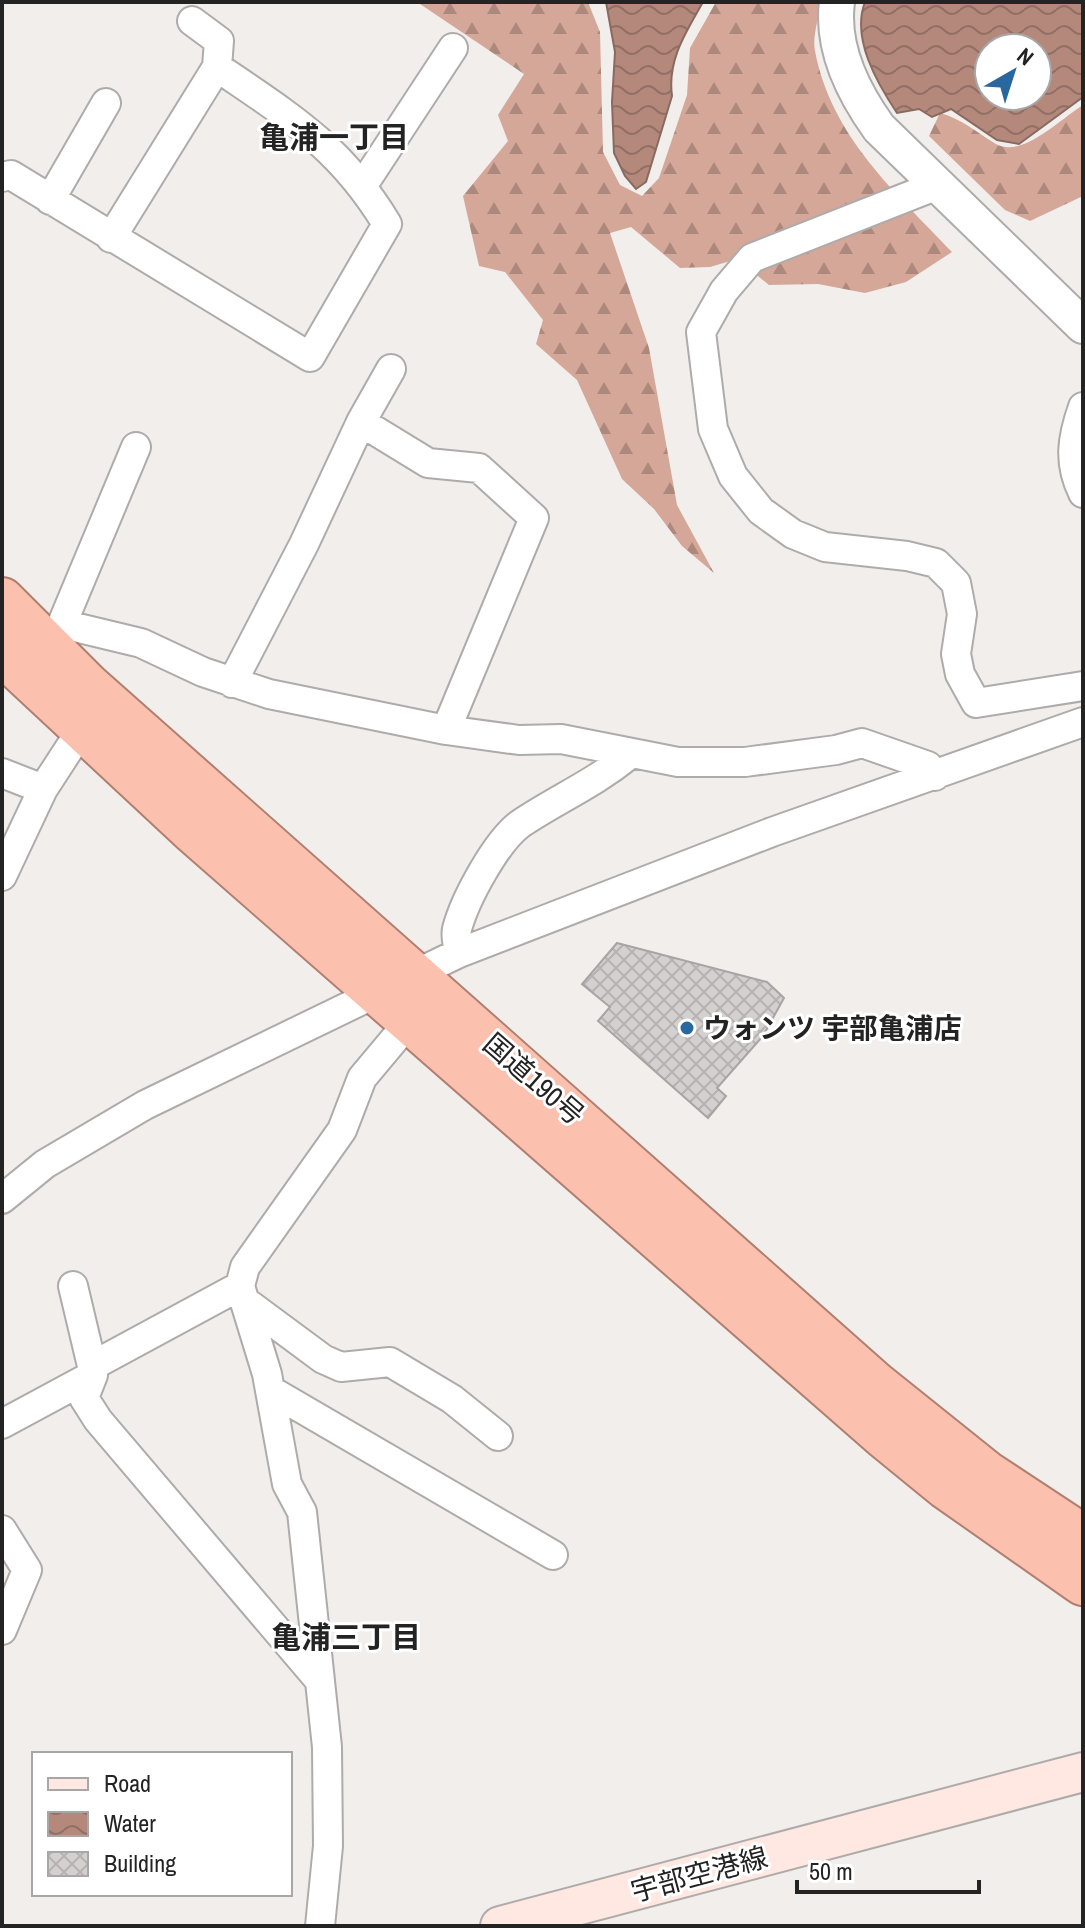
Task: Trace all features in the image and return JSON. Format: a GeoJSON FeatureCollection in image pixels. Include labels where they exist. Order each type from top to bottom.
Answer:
{"type":"FeatureCollection","features":[{"type":"Feature","properties":{"kind":"highway","name":"国道190号"},"geometry":{"type":"LineString","coordinates":[[2,600],[36,640],[409,995],[885,1437],[945,1486],[1083,1583]]}},
{"type":"Feature","properties":{"kind":"highway","name":"国道190号"},"geometry":{"type":"LineString","coordinates":[[36,640],[82,729],[193,831],[409,995],[934,1433],[999,1482],[1083,1537]]}},
{"type":"Feature","properties":{"kind":"main road","name":"宇部空港線"},"geometry":{"type":"LineString","coordinates":[[500,1926],[1079,1771]]}},
{"type":"Feature","properties":{"kind":"street"},"geometry":{"type":"LineString","coordinates":[[837,2],[837,32],[842,58],[863,107],[935,186],[1083,326]]}},
{"type":"Feature","properties":{"kind":"street"},"geometry":{"type":"LineString","coordinates":[[111,238],[217,67],[219,41],[192,21]]}},
{"type":"Feature","properties":{"kind":"street"},"geometry":{"type":"LineString","coordinates":[[363,185],[453,48]]}},
{"type":"Feature","properties":{"kind":"street"},"geometry":{"type":"LineString","coordinates":[[2,177],[11,175],[310,357],[387,224],[363,185],[310,130],[217,67]]}},
{"type":"Feature","properties":{"kind":"street"},"geometry":{"type":"LineString","coordinates":[[50,200],[106,103]]}},
{"type":"Feature","properties":{"kind":"street"},"geometry":{"type":"LineString","coordinates":[[935,186],[752,258],[724,291],[701,332],[713,429],[733,476],[761,511],[793,534],[825,547],[907,556],[936,563],[956,583],[962,614],[956,654],[960,674],[976,703],[1083,686]]}},
{"type":"Feature","properties":{"kind":"street"},"geometry":{"type":"LineString","coordinates":[[232,683],[304,544],[361,422],[391,369]]}},
{"type":"Feature","properties":{"kind":"street"},"geometry":{"type":"LineString","coordinates":[[1083,407],[1072,448],[1074,474],[1083,493]]}},
{"type":"Feature","properties":{"kind":"street"},"geometry":{"type":"LineString","coordinates":[[361,422],[428,463],[479,468],[534,518],[446,730]]}},
{"type":"Feature","properties":{"kind":"street"},"geometry":{"type":"LineString","coordinates":[[136,447],[36,640],[141,643],[232,683],[269,694],[446,730],[519,740],[561,739],[629,755],[678,762],[745,762],[836,750],[862,743],[928,766],[935,776]]}},
{"type":"Feature","properties":{"kind":"street"},"geometry":{"type":"LineString","coordinates":[[2,1199],[50,1161],[145,1105],[409,995],[459,953],[772,832],[1083,722]]}},
{"type":"Feature","properties":{"kind":"street"},"geometry":{"type":"LineString","coordinates":[[2,876],[43,789],[82,729]]}},
{"type":"Feature","properties":{"kind":"street"},"geometry":{"type":"LineString","coordinates":[[459,953],[456,932],[465,907],[502,841],[520,825],[597,780],[629,755]]}},
{"type":"Feature","properties":{"kind":"street"},"geometry":{"type":"LineString","coordinates":[[2,773],[43,789]]}},
{"type":"Feature","properties":{"kind":"street"},"geometry":{"type":"LineString","coordinates":[[320,1926],[328,1832],[327,1747],[302,1512],[287,1484],[270,1390],[243,1294],[245,1267],[342,1130],[362,1078],[409,995]]}},
{"type":"Feature","properties":{"kind":"street"},"geometry":{"type":"LineString","coordinates":[[73,1286],[92,1370],[84,1398],[98,1420],[320,1681]]}},
{"type":"Feature","properties":{"kind":"street"},"geometry":{"type":"LineString","coordinates":[[2,1424],[92,1370],[243,1294]]}},
{"type":"Feature","properties":{"kind":"street"},"geometry":{"type":"LineString","coordinates":[[243,1294],[332,1363],[341,1367],[390,1362],[452,1399],[498,1436]]}},
{"type":"Feature","properties":{"kind":"street"},"geometry":{"type":"LineString","coordinates":[[270,1390],[553,1555]]}},
{"type":"Feature","properties":{"kind":"street"},"geometry":{"type":"LineString","coordinates":[[2,1530],[27,1570],[2,1630]]}},
{"type":"Feature","properties":{"kind":"green space"},"geometry":{"type":"Polygon","coordinates":[[[417,2],[588,2],[600,32],[603,152],[620,185],[642,196],[659,178],[687,95],[690,48],[716,2],[822,2],[814,45],[823,82],[835,110],[868,161],[952,252],[906,282],[865,293],[818,284],[769,285],[737,259],[710,267],[680,268],[631,227],[610,233],[649,348],[677,505],[714,573],[682,546],[654,509],[622,479],[577,380],[536,344],[543,320],[505,272],[479,266],[463,196],[508,141],[498,115],[524,74],[417,2]]]}},
{"type":"Feature","properties":{"kind":"green space"},"geometry":{"type":"Polygon","coordinates":[[[1083,105],[1083,196],[1030,221],[1005,210],[929,136],[940,113],[962,122],[996,144],[1017,146],[1041,135],[1083,105]]]}},
{"type":"Feature","properties":{"kind":"water"},"geometry":{"type":"Polygon","coordinates":[[[606,2],[703,2],[675,58],[672,96],[646,182],[636,189],[625,176],[614,153],[612,102],[615,52],[606,2]]]}},
{"type":"Feature","properties":{"kind":"water"},"geometry":{"type":"Polygon","coordinates":[[[865,2],[1083,2],[1083,97],[1019,144],[997,140],[951,109],[932,117],[919,109],[897,113],[868,60],[861,30],[865,2]]]}},
{"type":"Feature","properties":{"kind":"building","name":"ウォンツ 宇部亀浦店"},"geometry":{"type":"Polygon","coordinates":[[[617,943],[767,982],[784,998],[763,1036],[717,1088],[726,1096],[708,1118],[598,1021],[610,1007],[582,984],[617,943]]]}},
{"type":"Feature","properties":{"kind":"place","name":"ウォンツ 宇部亀浦店"},"geometry":{"type":"Point","coordinates":[687,1028]}},
{"type":"Feature","properties":{"kind":"district","name":"亀浦一丁目"},"geometry":{"type":"Point","coordinates":[334,138]}},
{"type":"Feature","properties":{"kind":"district","name":"亀浦三丁目"},"geometry":{"type":"Point","coordinates":[346,1638]}}]}
